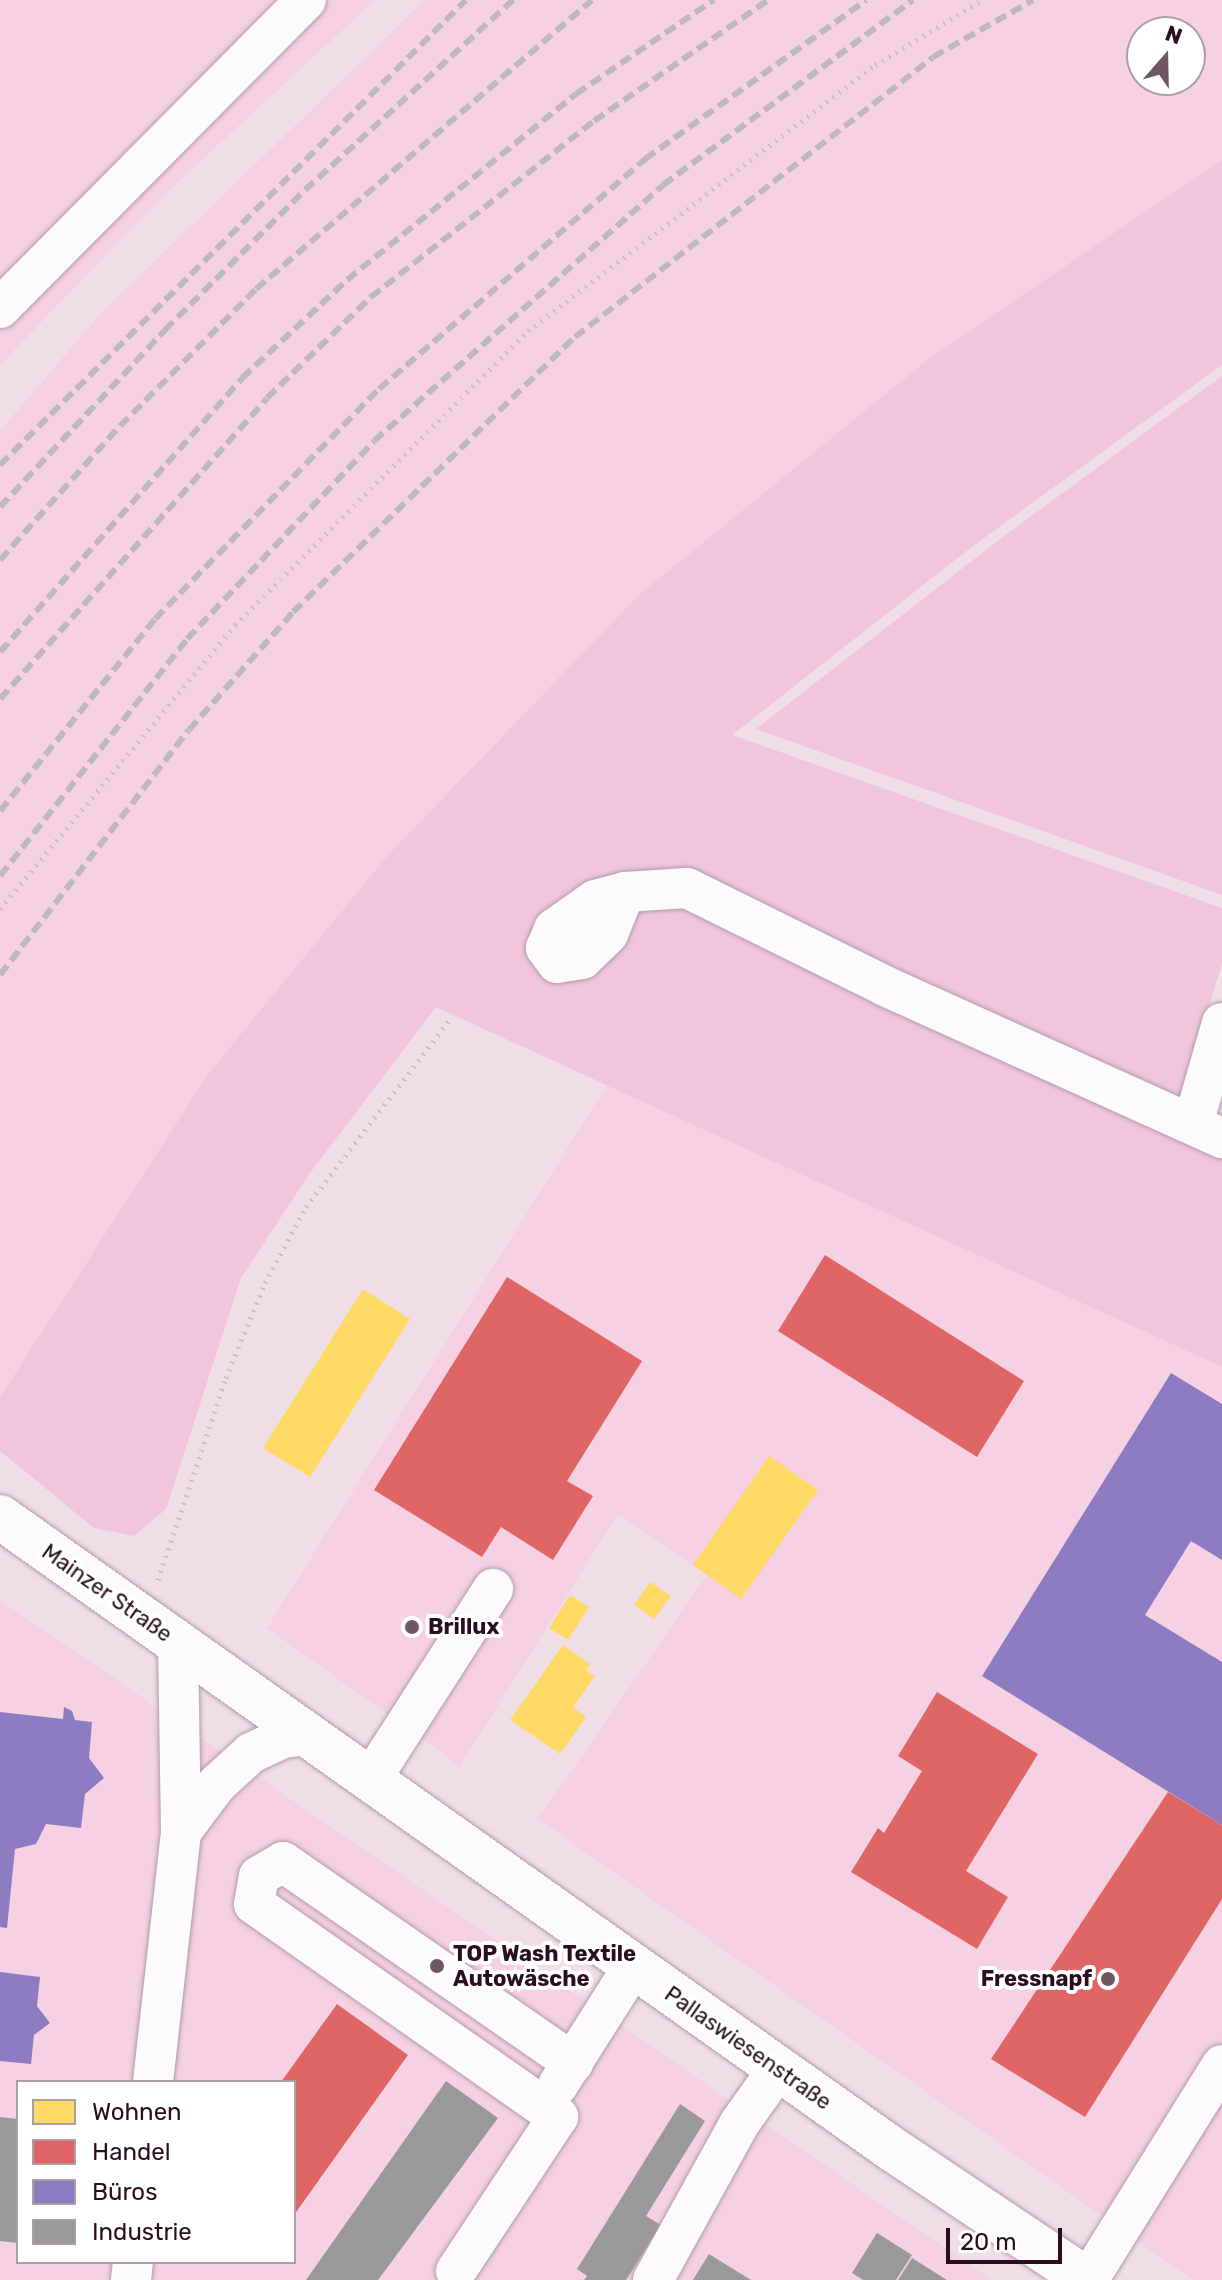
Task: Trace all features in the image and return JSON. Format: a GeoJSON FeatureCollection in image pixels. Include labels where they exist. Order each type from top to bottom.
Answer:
{"type":"FeatureCollection","features":[{"type":"Feature","properties":{"kind":"main road","name":"Mainzer Straße"},"geometry":{"type":"LineString","coordinates":[[0,1517],[161,1631]]}},
{"type":"Feature","properties":{"kind":"main road","name":"Pallaswiesenstraße"},"geometry":{"type":"LineString","coordinates":[[161,1631],[778,2069],[1088,2280]]}},
{"type":"Feature","properties":{"kind":"street"},"geometry":{"type":"LineString","coordinates":[[0,308],[306,0]]}},
{"type":"Feature","properties":{"kind":"street"},"geometry":{"type":"LineString","coordinates":[[625,892],[687,888],[885,986],[1208,1131],[1222,1023]]}},
{"type":"Feature","properties":{"kind":"street"},"geometry":{"type":"LineString","coordinates":[[371,1779],[493,1589]]}},
{"type":"Feature","properties":{"kind":"street","name":"Mainzer Straße"},"geometry":{"type":"LineString","coordinates":[[153,2080],[181,1832],[161,1631]]}},
{"type":"Feature","properties":{"kind":"street"},"geometry":{"type":"LineString","coordinates":[[181,1832],[217,1784],[251,1753],[272,1741],[308,1735]]}},
{"type":"Feature","properties":{"kind":"street"},"geometry":{"type":"LineString","coordinates":[[456,2271],[558,2117],[254,1904],[259,1876],[283,1862],[573,2063]]}},
{"type":"Feature","properties":{"kind":"street"},"geometry":{"type":"LineString","coordinates":[[545,2105],[633,1967]]}},
{"type":"Feature","properties":{"kind":"street"},"geometry":{"type":"LineString","coordinates":[[1088,2280],[1222,2065]]}},
{"type":"Feature","properties":{"kind":"street"},"geometry":{"type":"LineString","coordinates":[[653,2280],[739,2124],[778,2069]]}},
{"type":"Feature","properties":{"kind":"path"},"geometry":{"type":"LineString","coordinates":[[0,909],[235,625],[528,331],[875,65],[982,0]]}},
{"type":"Feature","properties":{"kind":"path"},"geometry":{"type":"LineString","coordinates":[[161,1631],[226,1378],[265,1283],[306,1207],[450,1019]]}},
{"type":"Feature","properties":{"kind":"shaded area"},"geometry":{"type":"Polygon","coordinates":[[[0,0],[375,0],[165,194],[0,365],[0,0]]]}},
{"type":"Feature","properties":{"kind":"shaded area"},"geometry":{"type":"Polygon","coordinates":[[[425,0],[1222,0],[1222,160],[932,356],[639,596],[388,855],[208,1074],[0,1397],[0,431],[101,313],[425,0]]]}},
{"type":"Feature","properties":{"kind":"shaded area"},"geometry":{"type":"Polygon","coordinates":[[[1222,160],[1222,365],[973,546],[732,735],[1222,908],[1222,963],[1174,1127],[1222,1150],[1222,1367],[436,1007],[310,1173],[241,1278],[166,1509],[134,1536],[94,1528],[0,1451],[0,1397],[208,1074],[388,855],[639,595],[932,356],[1222,160]]]}},
{"type":"Feature","properties":{"kind":"shaded area"},"geometry":{"type":"Polygon","coordinates":[[[1222,376],[1222,895],[756,729],[1000,539],[1222,376]]]}},
{"type":"Feature","properties":{"kind":"shaded area"},"geometry":{"type":"Polygon","coordinates":[[[607,1085],[1222,1367],[1222,2280],[1193,2280],[538,1819],[707,1575],[618,1514],[460,1766],[267,1628],[607,1085]]]}},
{"type":"Feature","properties":{"kind":"shaded area"},"geometry":{"type":"Polygon","coordinates":[[[0,1600],[992,2280],[0,2280],[0,1600]]]}},
{"type":"Feature","properties":{"kind":"building: Wohnen"},"geometry":{"type":"Polygon","coordinates":[[[363,1289],[410,1319],[310,1477],[263,1448],[363,1289]]]}},
{"type":"Feature","properties":{"kind":"building: Wohnen"},"geometry":{"type":"Polygon","coordinates":[[[769,1456],[818,1490],[741,1599],[693,1565],[769,1456]]]}},
{"type":"Feature","properties":{"kind":"building: Wohnen"},"geometry":{"type":"Polygon","coordinates":[[[650,1582],[671,1596],[654,1619],[634,1605],[650,1582]]]}},
{"type":"Feature","properties":{"kind":"building: Wohnen"},"geometry":{"type":"Polygon","coordinates":[[[570,1595],[589,1607],[568,1640],[549,1628],[570,1595]]]}},
{"type":"Feature","properties":{"kind":"building: Wohnen"},"geometry":{"type":"Polygon","coordinates":[[[563,1645],[590,1664],[586,1670],[595,1676],[573,1707],[586,1717],[560,1754],[510,1720],[563,1645]]]}},
{"type":"Feature","properties":{"kind":"building: Handel"},"geometry":{"type":"Polygon","coordinates":[[[825,1255],[1024,1381],[977,1457],[778,1331],[825,1255]]]}},
{"type":"Feature","properties":{"kind":"building: Handel"},"geometry":{"type":"Polygon","coordinates":[[[507,1277],[642,1361],[567,1481],[593,1496],[553,1560],[501,1527],[482,1557],[374,1490],[507,1277]]]}},
{"type":"Feature","properties":{"kind":"building: Handel"},"geometry":{"type":"Polygon","coordinates":[[[937,1692],[1038,1754],[966,1871],[1008,1897],[977,1949],[851,1872],[878,1828],[884,1833],[922,1771],[898,1756],[937,1692]]]}},
{"type":"Feature","properties":{"kind":"building: Handel","name":"Fressnapf"},"geometry":{"type":"Polygon","coordinates":[[[1168,1792],[1222,1825],[1222,1899],[1085,2117],[991,2059],[1168,1792]]]}},
{"type":"Feature","properties":{"kind":"building: Handel"},"geometry":{"type":"Polygon","coordinates":[[[337,2004],[408,2055],[296,2212],[296,2080],[282,2080],[337,2004]]]}},
{"type":"Feature","properties":{"kind":"building: Büros"},"geometry":{"type":"Polygon","coordinates":[[[1171,1373],[1222,1404],[1222,1560],[1191,1541],[1145,1615],[1222,1662],[1222,1825],[982,1676],[1171,1373]]]}},
{"type":"Feature","properties":{"kind":"building: Büros"},"geometry":{"type":"Polygon","coordinates":[[[64,1707],[72,1711],[75,1720],[92,1722],[89,1758],[104,1778],[85,1794],[81,1828],[46,1824],[36,1844],[15,1849],[7,1928],[0,1927],[0,1712],[63,1719],[64,1707]]]}},
{"type":"Feature","properties":{"kind":"building: Büros"},"geometry":{"type":"Polygon","coordinates":[[[0,1972],[40,1977],[37,2006],[50,2023],[34,2035],[31,2064],[0,2061],[0,1972]]]}},
{"type":"Feature","properties":{"kind":"building: Industrie"},"geometry":{"type":"Polygon","coordinates":[[[446,2081],[498,2118],[378,2280],[306,2280],[446,2081]]]}},
{"type":"Feature","properties":{"kind":"building: Industrie"},"geometry":{"type":"Polygon","coordinates":[[[680,2104],[705,2121],[646,2216],[661,2225],[626,2280],[584,2280],[587,2276],[577,2269],[680,2104]]]}},
{"type":"Feature","properties":{"kind":"building: Industrie"},"geometry":{"type":"Polygon","coordinates":[[[0,2117],[16,2119],[16,2243],[0,2241],[0,2117]]]}},
{"type":"Feature","properties":{"kind":"building: Industrie"},"geometry":{"type":"Polygon","coordinates":[[[877,2233],[912,2255],[896,2280],[863,2280],[852,2273],[877,2233]]]}},
{"type":"Feature","properties":{"kind":"building: Industrie"},"geometry":{"type":"Polygon","coordinates":[[[709,2254],[751,2280],[693,2280],[709,2254]]]}},
{"type":"Feature","properties":{"kind":"building: Industrie"},"geometry":{"type":"Polygon","coordinates":[[[912,2258],[947,2280],[898,2280],[912,2258]]]}},
{"type":"Feature","properties":{"kind":"railway"},"geometry":{"type":"LineString","coordinates":[[0,465],[466,0]]}},
{"type":"Feature","properties":{"kind":"railway"},"geometry":{"type":"LineString","coordinates":[[0,507],[165,330],[305,190],[513,0]]}},
{"type":"Feature","properties":{"kind":"railway"},"geometry":{"type":"LineString","coordinates":[[0,560],[120,426],[256,289],[592,0]]}},
{"type":"Feature","properties":{"kind":"railway"},"geometry":{"type":"LineString","coordinates":[[0,652],[242,378],[347,280],[576,94],[714,0]]}},
{"type":"Feature","properties":{"kind":"railway"},"geometry":{"type":"LineString","coordinates":[[0,699],[267,398],[371,297],[594,121],[768,0]]}},
{"type":"Feature","properties":{"kind":"railway"},"geometry":{"type":"LineString","coordinates":[[0,811],[155,619],[379,389],[645,159],[866,0]]}},
{"type":"Feature","properties":{"kind":"railway"},"geometry":{"type":"LineString","coordinates":[[0,876],[187,639],[374,441],[663,185],[913,0]]}},
{"type":"Feature","properties":{"kind":"railway"},"geometry":{"type":"LineString","coordinates":[[0,975],[189,730],[293,612],[575,337],[933,57],[1033,0]]}},
{"type":"Feature","properties":{"kind":"place","name":"Brillux"},"geometry":{"type":"Point","coordinates":[412,1627]}},
{"type":"Feature","properties":{"kind":"place","name":"TOP Wash Textile Autowäsche"},"geometry":{"type":"Point","coordinates":[437,1966]}},
{"type":"Feature","properties":{"kind":"place","name":"Fressnapf"},"geometry":{"type":"Point","coordinates":[1108,1979]}}]}
